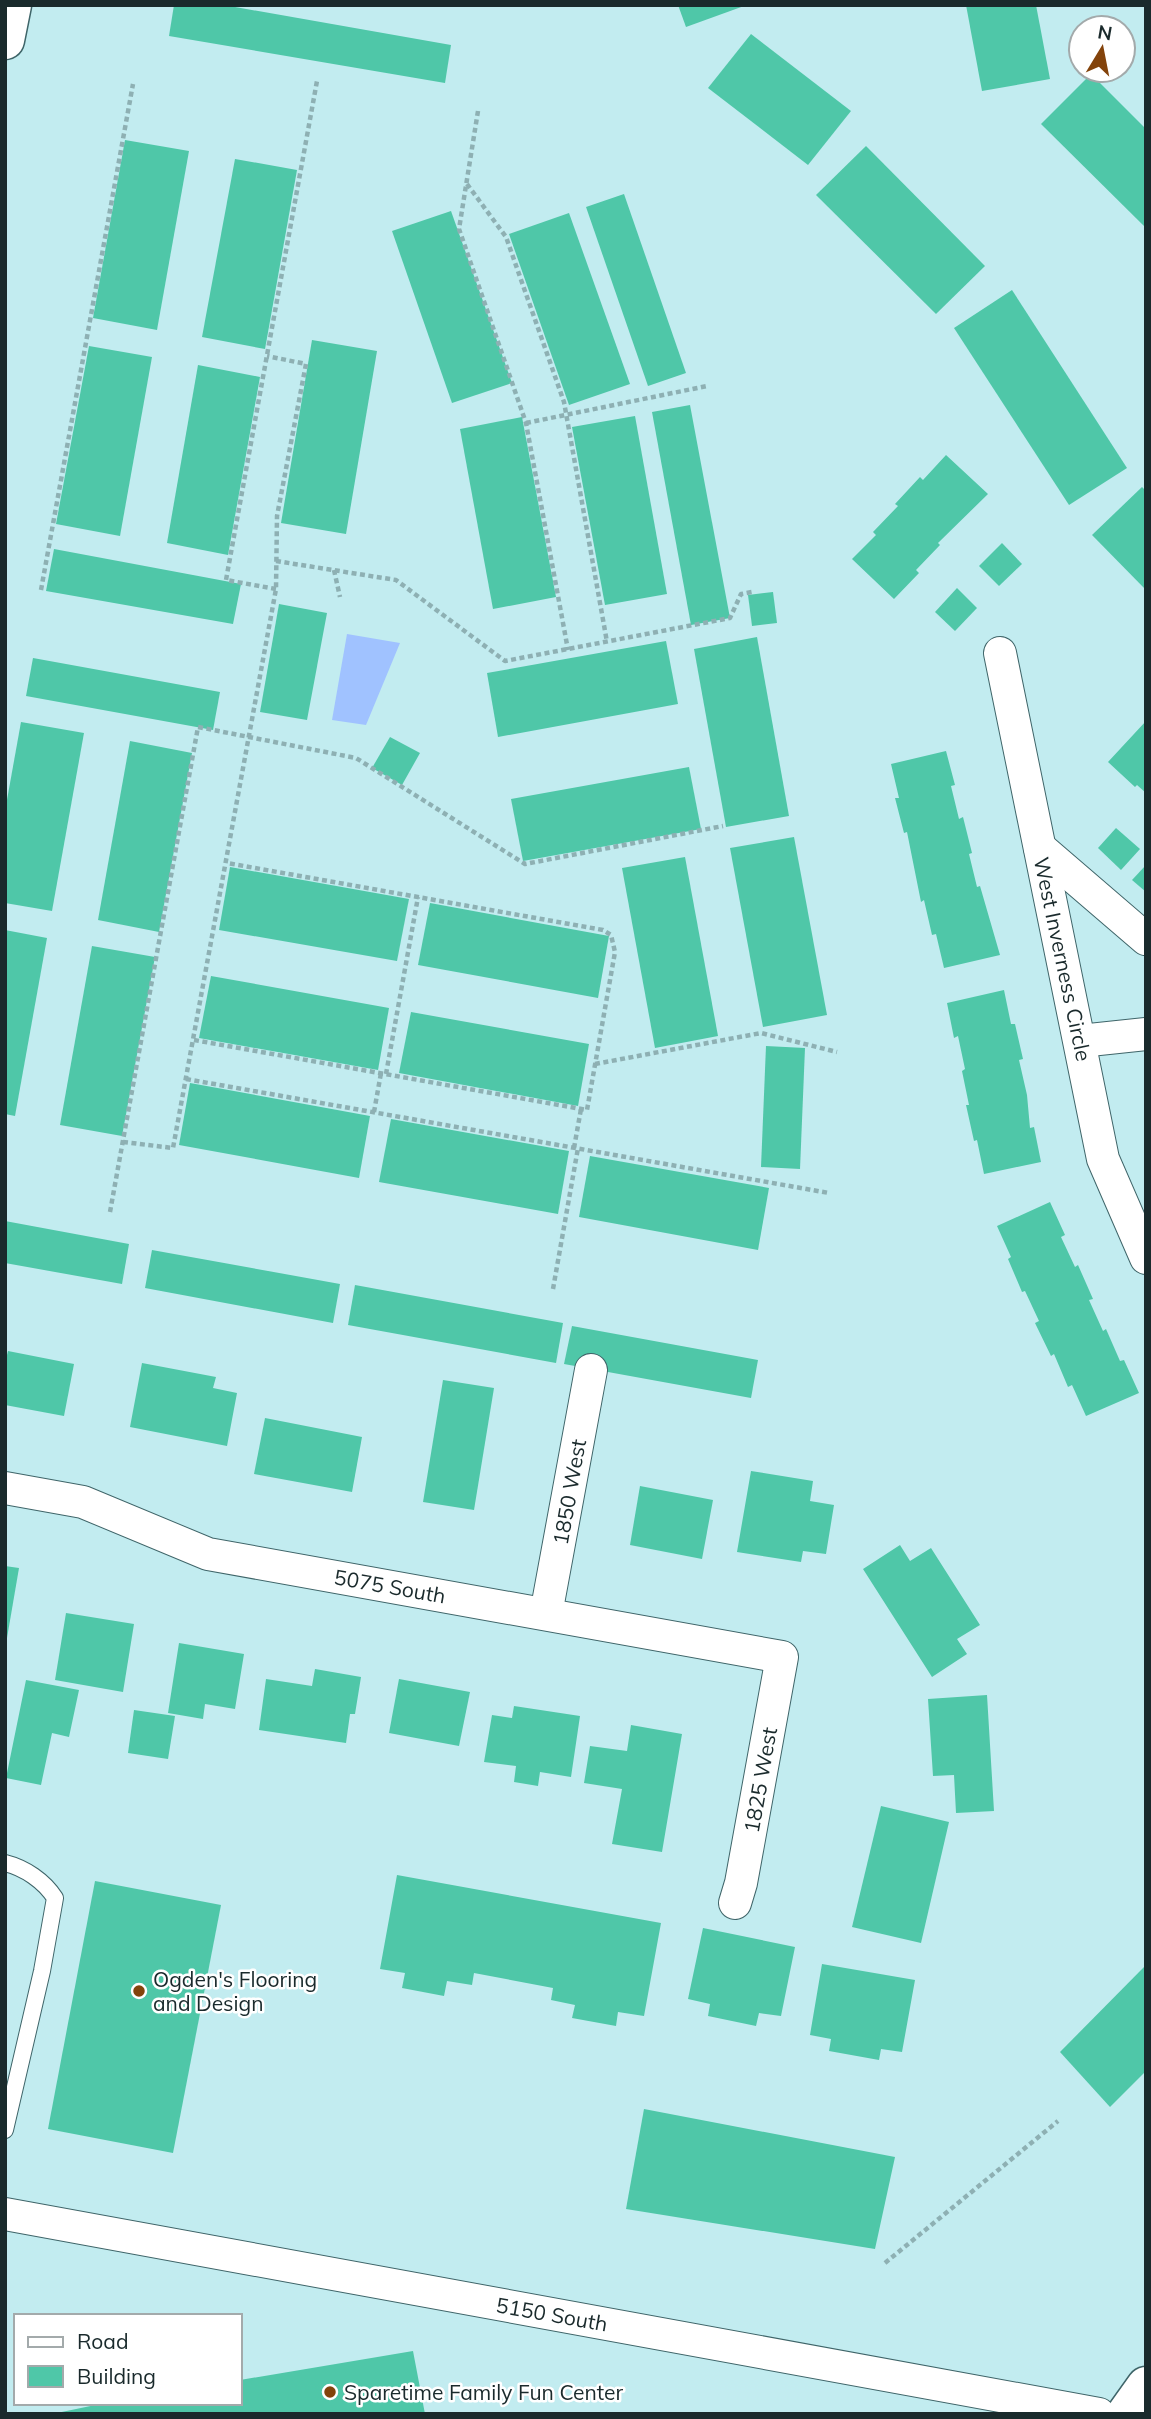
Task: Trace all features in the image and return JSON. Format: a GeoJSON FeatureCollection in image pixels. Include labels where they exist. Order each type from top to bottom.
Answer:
{"type":"FeatureCollection","features":[{"type":"Feature","properties":{"kind":"main road"},"geometry":{"type":"LineString","coordinates":[[5,40],[12,5]]}},
{"type":"Feature","properties":{"kind":"main road"},"geometry":{"type":"LineString","coordinates":[[1126,2414],[1146,2386]]}},
{"type":"Feature","properties":{"kind":"street","name":"West Inverness Circle"},"geometry":{"type":"LineString","coordinates":[[1000,653],[1103,1159],[1146,1258]]}},
{"type":"Feature","properties":{"kind":"street"},"geometry":{"type":"LineString","coordinates":[[1040,848],[1146,939]]}},
{"type":"Feature","properties":{"kind":"street"},"geometry":{"type":"LineString","coordinates":[[1080,1041],[1146,1034]]}},
{"type":"Feature","properties":{"kind":"street","name":"1850 West"},"geometry":{"type":"LineString","coordinates":[[547,1615],[591,1370]]}},
{"type":"Feature","properties":{"kind":"street","name":"5075 South"},"geometry":{"type":"LineString","coordinates":[[5,1488],[83,1502],[208,1553],[782,1657]]}},
{"type":"Feature","properties":{"kind":"street","name":"1825 West"},"geometry":{"type":"LineString","coordinates":[[735,1903],[741,1883],[782,1657]]}},
{"type":"Feature","properties":{"kind":"street","name":"5150 South"},"geometry":{"type":"LineString","coordinates":[[5,2214],[1099,2414]]}},
{"type":"Feature","properties":{"kind":"lane"},"geometry":{"type":"LineString","coordinates":[[5,1863],[35,1878],[55,1898],[42,1971],[6,2121]]}},
{"type":"Feature","properties":{"kind":"path"},"geometry":{"type":"LineString","coordinates":[[276,589],[226,580],[317,81]]}},
{"type":"Feature","properties":{"kind":"path"},"geometry":{"type":"LineString","coordinates":[[41,590],[133,84]]}},
{"type":"Feature","properties":{"kind":"path"},"geometry":{"type":"LineString","coordinates":[[478,111],[459,229],[526,422],[568,650]]}},
{"type":"Feature","properties":{"kind":"path"},"geometry":{"type":"LineString","coordinates":[[466,183],[506,237],[566,414],[608,642]]}},
{"type":"Feature","properties":{"kind":"path"},"geometry":{"type":"LineString","coordinates":[[123,1142],[173,1148],[227,863],[276,589],[277,516],[306,364],[267,356]]}},
{"type":"Feature","properties":{"kind":"path"},"geometry":{"type":"LineString","coordinates":[[526,422],[708,386]]}},
{"type":"Feature","properties":{"kind":"path"},"geometry":{"type":"LineString","coordinates":[[276,561],[396,580],[505,661],[730,618],[741,594],[752,592]]}},
{"type":"Feature","properties":{"kind":"path"},"geometry":{"type":"LineString","coordinates":[[334,570],[340,597]]}},
{"type":"Feature","properties":{"kind":"path"},"geometry":{"type":"LineString","coordinates":[[110,1212],[198,727],[356,758],[525,864],[723,826]]}},
{"type":"Feature","properties":{"kind":"path"},"geometry":{"type":"LineString","coordinates":[[194,1040],[587,1110],[615,952],[611,935],[603,930],[227,863]]}},
{"type":"Feature","properties":{"kind":"path"},"geometry":{"type":"LineString","coordinates":[[374,1112],[384,1074],[418,897]]}},
{"type":"Feature","properties":{"kind":"path"},"geometry":{"type":"LineString","coordinates":[[595,1064],[761,1033],[836,1052]]}},
{"type":"Feature","properties":{"kind":"path"},"geometry":{"type":"LineString","coordinates":[[186,1079],[829,1193]]}},
{"type":"Feature","properties":{"kind":"path"},"geometry":{"type":"LineString","coordinates":[[553,1289],[581,1109]]}},
{"type":"Feature","properties":{"kind":"path"},"geometry":{"type":"LineString","coordinates":[[885,2263],[1058,2121]]}},
{"type":"Feature","properties":{"kind":"water"},"geometry":{"type":"Polygon","coordinates":[[[347,634],[400,643],[366,725],[332,720],[347,634]]]}},
{"type":"Feature","properties":{"kind":"building"},"geometry":{"type":"Polygon","coordinates":[[[174,5],[224,5],[451,45],[445,83],[169,36],[174,5]]]}},
{"type":"Feature","properties":{"kind":"building"},"geometry":{"type":"Polygon","coordinates":[[[678,5],[744,5],[744,6],[686,27],[678,5]]]}},
{"type":"Feature","properties":{"kind":"building"},"geometry":{"type":"Polygon","coordinates":[[[966,5],[1036,5],[1050,79],[982,91],[966,5]]]}},
{"type":"Feature","properties":{"kind":"building"},"geometry":{"type":"Polygon","coordinates":[[[751,34],[851,111],[808,165],[708,88],[751,34]]]}},
{"type":"Feature","properties":{"kind":"building"},"geometry":{"type":"Polygon","coordinates":[[[1081,84],[1101,84],[1146,129],[1146,228],[1041,124],[1081,84]]]}},
{"type":"Feature","properties":{"kind":"building"},"geometry":{"type":"Polygon","coordinates":[[[125,140],[189,151],[157,330],[93,318],[125,140]]]}},
{"type":"Feature","properties":{"kind":"building"},"geometry":{"type":"Polygon","coordinates":[[[866,146],[985,266],[936,314],[816,195],[866,146]]]}},
{"type":"Feature","properties":{"kind":"building"},"geometry":{"type":"Polygon","coordinates":[[[235,159],[297,170],[265,349],[202,337],[235,159]]]}},
{"type":"Feature","properties":{"kind":"building"},"geometry":{"type":"Polygon","coordinates":[[[624,194],[686,373],[648,386],[586,207],[624,194]]]}},
{"type":"Feature","properties":{"kind":"building"},"geometry":{"type":"Polygon","coordinates":[[[451,211],[512,383],[452,403],[392,231],[451,211]]]}},
{"type":"Feature","properties":{"kind":"building"},"geometry":{"type":"Polygon","coordinates":[[[569,213],[630,384],[569,405],[509,234],[569,213]]]}},
{"type":"Feature","properties":{"kind":"building"},"geometry":{"type":"Polygon","coordinates":[[[1012,290],[1127,468],[1069,505],[954,328],[1012,290]]]}},
{"type":"Feature","properties":{"kind":"building"},"geometry":{"type":"Polygon","coordinates":[[[312,340],[377,351],[346,534],[281,523],[312,340]]]}},
{"type":"Feature","properties":{"kind":"building"},"geometry":{"type":"Polygon","coordinates":[[[89,346],[152,357],[120,536],[56,524],[89,346]]]}},
{"type":"Feature","properties":{"kind":"building"},"geometry":{"type":"Polygon","coordinates":[[[198,365],[260,377],[228,555],[167,543],[198,365]]]}},
{"type":"Feature","properties":{"kind":"building"},"geometry":{"type":"Polygon","coordinates":[[[690,405],[730,618],[691,625],[652,412],[690,405]]]}},
{"type":"Feature","properties":{"kind":"building"},"geometry":{"type":"Polygon","coordinates":[[[635,416],[667,594],[605,605],[572,427],[635,416]]]}},
{"type":"Feature","properties":{"kind":"building"},"geometry":{"type":"Polygon","coordinates":[[[522,417],[556,597],[493,609],[460,429],[522,417]]]}},
{"type":"Feature","properties":{"kind":"building"},"geometry":{"type":"Polygon","coordinates":[[[946,455],[988,494],[938,543],[940,545],[916,570],[919,573],[894,599],[852,559],[876,535],[873,532],[898,506],[895,504],[920,477],[923,480],[946,455]]]}},
{"type":"Feature","properties":{"kind":"building"},"geometry":{"type":"Polygon","coordinates":[[[1142,487],[1146,491],[1146,590],[1092,535],[1142,487]]]}},
{"type":"Feature","properties":{"kind":"building"},"geometry":{"type":"Polygon","coordinates":[[[1002,543],[1022,564],[999,586],[979,566],[1002,543]]]}},
{"type":"Feature","properties":{"kind":"building"},"geometry":{"type":"Polygon","coordinates":[[[54,549],[241,584],[233,624],[46,591],[54,549]]]}},
{"type":"Feature","properties":{"kind":"building"},"geometry":{"type":"Polygon","coordinates":[[[957,588],[977,608],[955,631],[935,612],[957,588]]]}},
{"type":"Feature","properties":{"kind":"building"},"geometry":{"type":"Polygon","coordinates":[[[773,592],[777,623],[752,626],[748,595],[773,592]]]}},
{"type":"Feature","properties":{"kind":"building"},"geometry":{"type":"Polygon","coordinates":[[[279,604],[327,613],[307,720],[260,712],[279,604]]]}},
{"type":"Feature","properties":{"kind":"building"},"geometry":{"type":"Polygon","coordinates":[[[757,637],[789,816],[726,827],[694,649],[757,637]]]}},
{"type":"Feature","properties":{"kind":"building"},"geometry":{"type":"Polygon","coordinates":[[[666,641],[678,704],[498,737],[487,673],[666,641]]]}},
{"type":"Feature","properties":{"kind":"building"},"geometry":{"type":"Polygon","coordinates":[[[33,658],[220,692],[213,730],[26,696],[33,658]]]}},
{"type":"Feature","properties":{"kind":"building"},"geometry":{"type":"Polygon","coordinates":[[[1146,721],[1146,793],[1137,785],[1135,787],[1108,762],[1146,721]]]}},
{"type":"Feature","properties":{"kind":"building"},"geometry":{"type":"Polygon","coordinates":[[[21,722],[84,733],[52,911],[5,903],[5,811],[21,722]]]}},
{"type":"Feature","properties":{"kind":"building"},"geometry":{"type":"Polygon","coordinates":[[[390,737],[420,753],[402,785],[372,768],[390,737]]]}},
{"type":"Feature","properties":{"kind":"building"},"geometry":{"type":"Polygon","coordinates":[[[130,741],[192,753],[159,932],[98,920],[130,741]]]}},
{"type":"Feature","properties":{"kind":"building"},"geometry":{"type":"Polygon","coordinates":[[[946,751],[955,785],[951,786],[959,819],[963,817],[977,887],[980,886],[1000,955],[944,968],[936,934],[932,935],[924,900],[921,902],[907,832],[904,833],[895,798],[899,798],[891,764],[946,751]]]}},
{"type":"Feature","properties":{"kind":"building"},"geometry":{"type":"Polygon","coordinates":[[[689,767],[701,829],[523,861],[511,799],[689,767]]]}},
{"type":"Feature","properties":{"kind":"building"},"geometry":{"type":"Polygon","coordinates":[[[1116,828],[1140,849],[1121,870],[1098,848],[1116,828]]]}},
{"type":"Feature","properties":{"kind":"building"},"geometry":{"type":"Polygon","coordinates":[[[794,837],[827,1015],[763,1027],[730,848],[794,837]]]}},
{"type":"Feature","properties":{"kind":"building"},"geometry":{"type":"Polygon","coordinates":[[[685,857],[718,1036],[655,1048],[622,868],[685,857]]]}},
{"type":"Feature","properties":{"kind":"building"},"geometry":{"type":"Polygon","coordinates":[[[1146,865],[1146,892],[1132,880],[1146,865]]]}},
{"type":"Feature","properties":{"kind":"building"},"geometry":{"type":"Polygon","coordinates":[[[230,867],[409,899],[397,961],[219,930],[230,867]]]}},
{"type":"Feature","properties":{"kind":"building"},"geometry":{"type":"Polygon","coordinates":[[[430,903],[609,936],[598,998],[418,965],[430,903]]]}},
{"type":"Feature","properties":{"kind":"building"},"geometry":{"type":"Polygon","coordinates":[[[5,930],[47,938],[15,1116],[5,1114],[5,930]]]}},
{"type":"Feature","properties":{"kind":"building"},"geometry":{"type":"Polygon","coordinates":[[[92,946],[155,957],[122,1136],[60,1125],[92,946]]]}},
{"type":"Feature","properties":{"kind":"building"},"geometry":{"type":"Polygon","coordinates":[[[211,976],[389,1008],[378,1070],[199,1038],[211,976]]]}},
{"type":"Feature","properties":{"kind":"building"},"geometry":{"type":"Polygon","coordinates":[[[1004,990],[1011,1024],[1015,1024],[1023,1059],[1019,1060],[1027,1095],[1030,1128],[1034,1127],[1041,1162],[984,1174],[966,1105],[969,1105],[962,1071],[965,1069],[958,1036],[954,1038],[947,1003],[1004,990]]]}},
{"type":"Feature","properties":{"kind":"building"},"geometry":{"type":"Polygon","coordinates":[[[411,1012],[589,1044],[578,1106],[399,1073],[411,1012]]]}},
{"type":"Feature","properties":{"kind":"building"},"geometry":{"type":"Polygon","coordinates":[[[766,1046],[805,1048],[800,1169],[761,1167],[766,1046]]]}},
{"type":"Feature","properties":{"kind":"building"},"geometry":{"type":"Polygon","coordinates":[[[190,1083],[370,1116],[359,1178],[179,1145],[190,1083]]]}},
{"type":"Feature","properties":{"kind":"building"},"geometry":{"type":"Polygon","coordinates":[[[391,1119],[569,1151],[558,1214],[379,1182],[391,1119]]]}},
{"type":"Feature","properties":{"kind":"building"},"geometry":{"type":"Polygon","coordinates":[[[590,1156],[769,1188],[758,1250],[579,1217],[590,1156]]]}},
{"type":"Feature","properties":{"kind":"building"},"geometry":{"type":"Polygon","coordinates":[[[1050,1202],[1065,1235],[1061,1237],[1075,1267],[1078,1265],[1093,1299],[1089,1300],[1103,1331],[1106,1329],[1120,1361],[1124,1360],[1139,1393],[1086,1416],[1072,1385],[1068,1387],[1054,1354],[1051,1356],[1035,1323],[1039,1321],[1025,1291],[1022,1292],[1008,1259],[1011,1257],[997,1226],[1050,1202]]]}},
{"type":"Feature","properties":{"kind":"building"},"geometry":{"type":"Polygon","coordinates":[[[5,1221],[129,1244],[122,1284],[5,1263],[5,1221]]]}},
{"type":"Feature","properties":{"kind":"building"},"geometry":{"type":"Polygon","coordinates":[[[152,1250],[340,1284],[333,1323],[145,1288],[152,1250]]]}},
{"type":"Feature","properties":{"kind":"building"},"geometry":{"type":"Polygon","coordinates":[[[355,1285],[563,1323],[556,1363],[348,1325],[355,1285]]]}},
{"type":"Feature","properties":{"kind":"building"},"geometry":{"type":"Polygon","coordinates":[[[572,1326],[758,1360],[751,1398],[564,1364],[572,1326]]]}},
{"type":"Feature","properties":{"kind":"building"},"geometry":{"type":"Polygon","coordinates":[[[8,1351],[74,1364],[64,1416],[5,1405],[5,1363],[8,1351]]]}},
{"type":"Feature","properties":{"kind":"building"},"geometry":{"type":"Polygon","coordinates":[[[142,1363],[216,1377],[213,1388],[237,1393],[227,1446],[130,1427],[142,1363]]]}},
{"type":"Feature","properties":{"kind":"building"},"geometry":{"type":"Polygon","coordinates":[[[443,1380],[494,1388],[474,1510],[423,1502],[443,1380]]]}},
{"type":"Feature","properties":{"kind":"building"},"geometry":{"type":"Polygon","coordinates":[[[265,1418],[362,1437],[352,1492],[254,1474],[265,1418]]]}},
{"type":"Feature","properties":{"kind":"building"},"geometry":{"type":"Polygon","coordinates":[[[751,1471],[813,1481],[810,1501],[834,1505],[826,1554],[803,1551],[801,1562],[737,1552],[751,1471]]]}},
{"type":"Feature","properties":{"kind":"building"},"geometry":{"type":"Polygon","coordinates":[[[640,1486],[713,1500],[702,1559],[630,1545],[640,1486]]]}},
{"type":"Feature","properties":{"kind":"building"},"geometry":{"type":"Polygon","coordinates":[[[900,1545],[910,1561],[931,1548],[980,1625],[957,1639],[967,1654],[932,1677],[863,1569],[900,1545]]]}},
{"type":"Feature","properties":{"kind":"building"},"geometry":{"type":"Polygon","coordinates":[[[5,1566],[19,1568],[7,1638],[5,1638],[5,1566]]]}},
{"type":"Feature","properties":{"kind":"building"},"geometry":{"type":"Polygon","coordinates":[[[66,1613],[134,1624],[123,1692],[55,1680],[66,1613]]]}},
{"type":"Feature","properties":{"kind":"building"},"geometry":{"type":"Polygon","coordinates":[[[179,1643],[244,1654],[235,1709],[205,1704],[203,1719],[168,1713],[179,1643]]]}},
{"type":"Feature","properties":{"kind":"building"},"geometry":{"type":"Polygon","coordinates":[[[315,1669],[361,1677],[355,1714],[350,1714],[346,1743],[259,1730],[266,1679],[312,1686],[315,1669]]]}},
{"type":"Feature","properties":{"kind":"building"},"geometry":{"type":"Polygon","coordinates":[[[399,1679],[470,1692],[459,1746],[389,1733],[399,1679]]]}},
{"type":"Feature","properties":{"kind":"building"},"geometry":{"type":"Polygon","coordinates":[[[26,1680],[79,1690],[69,1737],[52,1733],[41,1785],[6,1778],[26,1680]]]}},
{"type":"Feature","properties":{"kind":"building"},"geometry":{"type":"Polygon","coordinates":[[[987,1695],[994,1811],[956,1813],[954,1775],[933,1776],[928,1699],[987,1695]]]}},
{"type":"Feature","properties":{"kind":"building"},"geometry":{"type":"Polygon","coordinates":[[[514,1706],[580,1716],[571,1777],[540,1772],[538,1786],[514,1782],[516,1766],[484,1762],[492,1715],[512,1718],[514,1706]]]}},
{"type":"Feature","properties":{"kind":"building"},"geometry":{"type":"Polygon","coordinates":[[[134,1710],[175,1716],[168,1759],[128,1753],[134,1710]]]}},
{"type":"Feature","properties":{"kind":"building"},"geometry":{"type":"Polygon","coordinates":[[[631,1725],[682,1734],[662,1852],[612,1844],[622,1789],[584,1783],[590,1746],[627,1751],[631,1725]]]}},
{"type":"Feature","properties":{"kind":"building"},"geometry":{"type":"Polygon","coordinates":[[[881,1806],[949,1822],[921,1943],[852,1927],[881,1806]]]}},
{"type":"Feature","properties":{"kind":"building"},"geometry":{"type":"Polygon","coordinates":[[[397,1875],[661,1923],[644,2016],[618,2012],[616,2026],[572,2018],[575,2005],[551,2000],[553,1988],[474,1973],[472,1985],[447,1981],[444,1996],[402,1988],[405,1973],[380,1969],[397,1875]]]}},
{"type":"Feature","properties":{"kind":"building","name":"Ogden's Flooring and Design"},"geometry":{"type":"Polygon","coordinates":[[[95,1881],[221,1905],[173,2153],[48,2129],[95,1881]]]}},
{"type":"Feature","properties":{"kind":"building"},"geometry":{"type":"Polygon","coordinates":[[[703,1928],[795,1947],[781,2016],[759,2013],[756,2026],[708,2016],[710,2004],[688,1999],[703,1928]]]}},
{"type":"Feature","properties":{"kind":"building"},"geometry":{"type":"Polygon","coordinates":[[[822,1964],[915,1980],[902,2052],[881,2049],[879,2060],[829,2051],[831,2039],[810,2035],[822,1964]]]}},
{"type":"Feature","properties":{"kind":"building"},"geometry":{"type":"Polygon","coordinates":[[[1146,1965],[1146,2071],[1110,2107],[1060,2052],[1146,1965]]]}},
{"type":"Feature","properties":{"kind":"building"},"geometry":{"type":"Polygon","coordinates":[[[644,2109],[895,2157],[875,2249],[626,2209],[644,2109]]]}},
{"type":"Feature","properties":{"kind":"building","name":"Sparetime Family Fun Center"},"geometry":{"type":"Polygon","coordinates":[[[413,2351],[425,2414],[52,2414],[95,2405],[242,2405],[242,2380],[413,2351]]]}},
{"type":"Feature","properties":{"kind":"place","name":"Ogden's Flooring and Design"},"geometry":{"type":"Point","coordinates":[139,1991]}},
{"type":"Feature","properties":{"kind":"place","name":"Sparetime Family Fun Center"},"geometry":{"type":"Point","coordinates":[330,2392]}}]}
